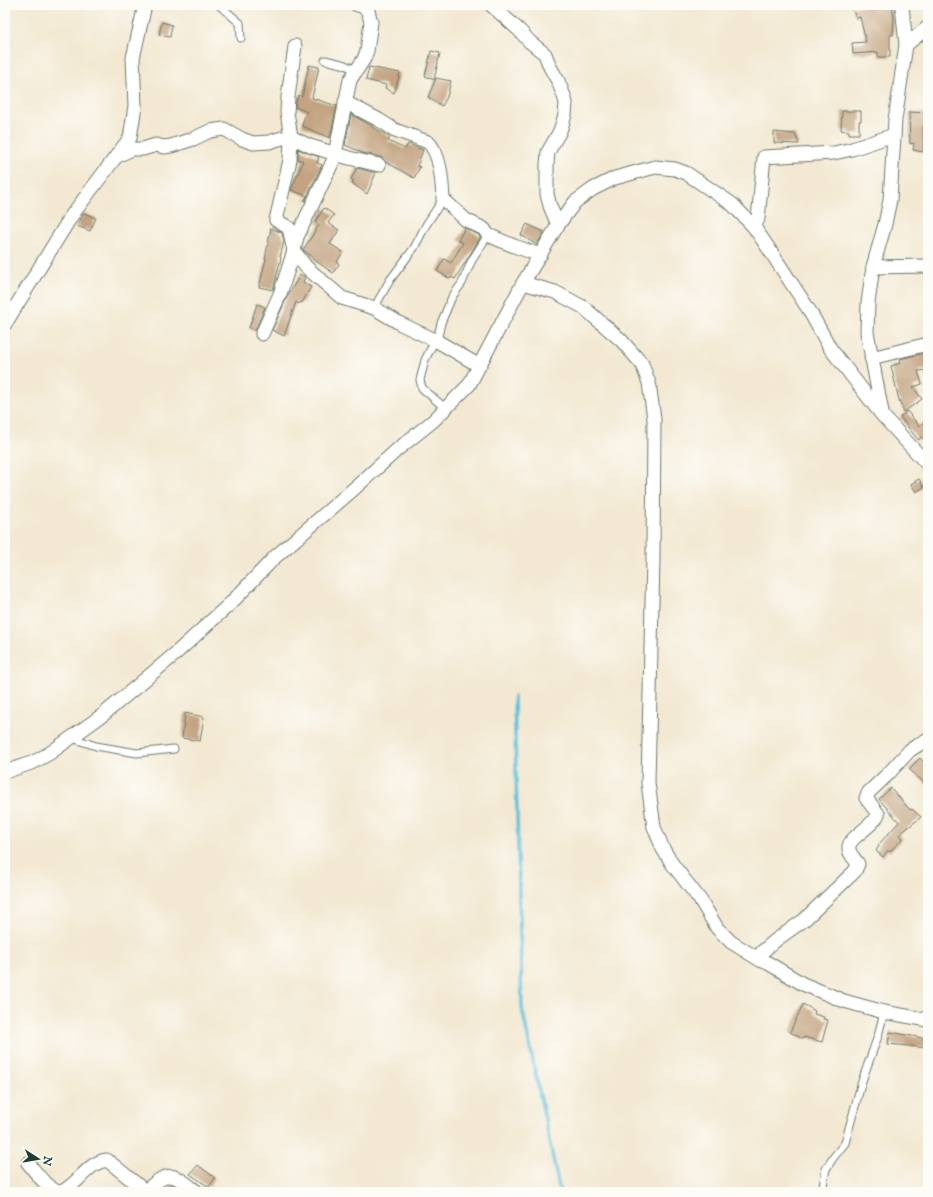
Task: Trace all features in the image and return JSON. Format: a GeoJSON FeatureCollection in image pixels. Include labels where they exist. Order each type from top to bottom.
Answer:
{"type":"FeatureCollection","features":[{"type":"Feature","properties":{"kind":"street"},"geometry":{"type":"LineString","coordinates":[[5,324],[72,215],[130,138],[135,106],[133,58],[145,5]]}},
{"type":"Feature","properties":{"kind":"street"},"geometry":{"type":"LineString","coordinates":[[262,334],[280,294],[297,237],[334,160],[350,80],[364,59],[367,51],[371,22],[368,11],[362,6],[357,5]]}},
{"type":"Feature","properties":{"kind":"street"},"geometry":{"type":"LineString","coordinates":[[491,5],[545,54],[550,68],[558,81],[564,96],[566,103],[565,115],[560,131],[548,152],[547,165],[547,194],[558,225]]}},
{"type":"Feature","properties":{"kind":"street"},"geometry":{"type":"LineString","coordinates":[[882,415],[867,332],[868,303],[873,267],[890,200],[895,120],[906,45],[902,5]]}},
{"type":"Feature","properties":{"kind":"street"},"geometry":{"type":"LineString","coordinates":[[906,45],[928,27]]}},
{"type":"Feature","properties":{"kind":"street"},"geometry":{"type":"LineString","coordinates":[[294,46],[287,112],[291,137],[290,160],[276,220],[289,228],[294,251],[306,267],[342,298],[374,308],[401,324],[437,340],[478,365]]}},
{"type":"Feature","properties":{"kind":"street"},"geometry":{"type":"LineString","coordinates":[[345,102],[356,106],[395,130],[428,142],[432,145],[440,167],[443,199],[466,220],[484,229],[488,235],[540,255]]}},
{"type":"Feature","properties":{"kind":"street"},"geometry":{"type":"LineString","coordinates":[[117,156],[132,149],[143,149],[156,145],[164,147],[171,146],[217,129],[228,131],[253,143],[269,142],[291,137],[310,146],[379,165]]}},
{"type":"Feature","properties":{"kind":"street"},"geometry":{"type":"LineString","coordinates":[[754,227],[758,220],[764,157],[834,153],[852,149],[894,135]]}},
{"type":"Feature","properties":{"kind":"street"},"geometry":{"type":"LineString","coordinates":[[5,772],[34,762],[50,753],[104,714],[175,654],[232,602],[274,557],[398,449],[433,421],[468,385],[523,283],[558,225],[575,202],[593,189],[615,178],[655,167],[675,170],[686,173],[732,204],[754,227],[809,310],[830,348],[882,415],[928,465]]}},
{"type":"Feature","properties":{"kind":"street"},"geometry":{"type":"LineString","coordinates":[[873,267],[928,266]]}},
{"type":"Feature","properties":{"kind":"street"},"geometry":{"type":"LineString","coordinates":[[523,283],[555,292],[583,307],[622,340],[642,364],[650,383],[654,419],[653,558],[648,784],[654,827],[663,850],[701,901],[717,928],[731,942],[802,984],[844,1001],[884,1012],[928,1020]]}},
{"type":"Feature","properties":{"kind":"street"},"geometry":{"type":"LineString","coordinates":[[871,358],[928,344]]}},
{"type":"Feature","properties":{"kind":"street"},"geometry":{"type":"LineString","coordinates":[[760,960],[762,952],[804,920],[856,871],[858,864],[849,849],[849,845],[855,837],[876,819],[878,814],[866,798],[869,792],[910,750],[928,738]]}},
{"type":"Feature","properties":{"kind":"street"},"geometry":{"type":"LineString","coordinates":[[28,1163],[47,1185],[55,1191],[61,1192],[66,1190],[93,1165],[101,1160],[107,1160],[144,1190],[147,1190],[162,1178],[172,1175],[197,1192]]}},
{"type":"Feature","properties":{"kind":"lane"},"geometry":{"type":"LineString","coordinates":[[219,5],[240,23],[241,38]]}},
{"type":"Feature","properties":{"kind":"lane"},"geometry":{"type":"LineString","coordinates":[[325,60],[342,64],[357,70]]}},
{"type":"Feature","properties":{"kind":"lane"},"geometry":{"type":"LineString","coordinates":[[374,308],[390,280],[414,248],[426,225],[443,199]]}},
{"type":"Feature","properties":{"kind":"lane"},"geometry":{"type":"LineString","coordinates":[[445,408],[422,388],[420,380],[425,360],[432,344],[437,340],[441,323],[452,297],[462,283],[472,260],[488,235]]}},
{"type":"Feature","properties":{"kind":"lane"},"geometry":{"type":"LineString","coordinates":[[72,738],[96,746],[137,753],[174,749]]}},
{"type":"Feature","properties":{"kind":"lane"},"geometry":{"type":"LineString","coordinates":[[822,1192],[826,1169],[845,1143],[862,1081],[878,1036],[884,1012]]}},
{"type":"Feature","properties":{"kind":"building"},"geometry":{"type":"Polygon","coordinates":[[[871,5],[892,5],[894,19],[893,35],[890,35],[890,57],[878,57],[878,52],[853,54],[852,43],[866,42],[860,17],[856,18],[852,8],[871,5]]]}},
{"type":"Feature","properties":{"kind":"building"},"geometry":{"type":"Polygon","coordinates":[[[162,22],[172,25],[170,37],[159,35],[162,22]]]}},
{"type":"Feature","properties":{"kind":"building"},"geometry":{"type":"Polygon","coordinates":[[[431,51],[440,53],[434,80],[425,76],[431,51]]]}},
{"type":"Feature","properties":{"kind":"building"},"geometry":{"type":"Polygon","coordinates":[[[309,65],[319,67],[312,98],[337,106],[330,138],[302,126],[307,112],[295,107],[299,95],[302,97],[309,65]]]}},
{"type":"Feature","properties":{"kind":"building"},"geometry":{"type":"Polygon","coordinates":[[[369,67],[400,73],[394,93],[385,88],[386,85],[366,80],[369,67]]]}},
{"type":"Feature","properties":{"kind":"building"},"geometry":{"type":"Polygon","coordinates":[[[436,78],[451,81],[447,97],[442,106],[428,97],[436,78]]]}},
{"type":"Feature","properties":{"kind":"building"},"geometry":{"type":"Polygon","coordinates":[[[842,111],[861,111],[859,134],[849,134],[849,131],[841,130],[842,111]]]}},
{"type":"Feature","properties":{"kind":"building"},"geometry":{"type":"Polygon","coordinates":[[[909,112],[928,113],[928,124],[923,126],[923,152],[913,150],[914,143],[910,144],[909,112]]]}},
{"type":"Feature","properties":{"kind":"building"},"geometry":{"type":"Polygon","coordinates":[[[351,114],[390,137],[388,141],[405,149],[408,144],[423,150],[417,166],[420,167],[414,178],[386,162],[381,157],[363,153],[345,145],[351,114]]]}},
{"type":"Feature","properties":{"kind":"building"},"geometry":{"type":"Polygon","coordinates":[[[774,132],[795,134],[799,144],[774,143],[774,132]]]}},
{"type":"Feature","properties":{"kind":"building"},"geometry":{"type":"Polygon","coordinates":[[[298,149],[319,157],[317,163],[322,165],[305,201],[307,196],[291,190],[303,161],[298,159],[298,149]]]}},
{"type":"Feature","properties":{"kind":"building"},"geometry":{"type":"Polygon","coordinates":[[[357,168],[376,173],[367,194],[352,183],[354,181],[351,179],[357,168]]]}},
{"type":"Feature","properties":{"kind":"building"},"geometry":{"type":"Polygon","coordinates":[[[324,208],[334,215],[328,223],[339,230],[330,244],[343,252],[337,262],[339,264],[333,273],[303,250],[319,225],[315,222],[324,208]]]}},
{"type":"Feature","properties":{"kind":"building"},"geometry":{"type":"Polygon","coordinates":[[[84,213],[96,218],[90,231],[77,226],[84,213]]]}},
{"type":"Feature","properties":{"kind":"building"},"geometry":{"type":"Polygon","coordinates":[[[527,224],[544,232],[537,245],[521,235],[527,224]]]}},
{"type":"Feature","properties":{"kind":"building"},"geometry":{"type":"Polygon","coordinates":[[[271,228],[282,233],[284,241],[273,290],[259,287],[266,259],[271,228]]]}},
{"type":"Feature","properties":{"kind":"building"},"geometry":{"type":"Polygon","coordinates":[[[465,228],[479,235],[480,238],[455,279],[451,277],[450,279],[437,271],[444,259],[451,263],[463,243],[458,240],[465,228]]]}},
{"type":"Feature","properties":{"kind":"building"},"geometry":{"type":"Polygon","coordinates":[[[300,275],[305,277],[303,282],[311,287],[302,303],[301,302],[299,304],[296,302],[284,336],[272,330],[288,295],[300,275]]]}},
{"type":"Feature","properties":{"kind":"building"},"geometry":{"type":"Polygon","coordinates":[[[257,304],[265,307],[255,331],[249,328],[257,304]]]}},
{"type":"Feature","properties":{"kind":"building"},"geometry":{"type":"Polygon","coordinates":[[[928,352],[928,370],[918,371],[922,384],[913,387],[922,399],[904,412],[899,400],[891,366],[901,363],[900,359],[928,352]]]}},
{"type":"Feature","properties":{"kind":"building"},"geometry":{"type":"Polygon","coordinates":[[[907,411],[919,426],[928,419],[928,444],[922,437],[918,440],[900,417],[907,411]]]}},
{"type":"Feature","properties":{"kind":"building"},"geometry":{"type":"Polygon","coordinates":[[[919,479],[924,487],[916,492],[911,484],[919,479]]]}},
{"type":"Feature","properties":{"kind":"building"},"geometry":{"type":"Polygon","coordinates":[[[185,713],[204,717],[200,741],[182,738],[185,713]]]}},
{"type":"Feature","properties":{"kind":"building"},"geometry":{"type":"Polygon","coordinates":[[[920,758],[928,766],[928,786],[909,769],[920,758]]]}},
{"type":"Feature","properties":{"kind":"building"},"geometry":{"type":"Polygon","coordinates":[[[891,788],[910,810],[912,809],[921,817],[899,835],[903,838],[890,852],[888,850],[883,857],[876,851],[879,846],[878,845],[899,822],[879,799],[891,788]]]}},
{"type":"Feature","properties":{"kind":"building"},"geometry":{"type":"Polygon","coordinates":[[[803,1004],[815,1011],[814,1014],[828,1020],[822,1042],[804,1037],[803,1039],[790,1032],[803,1004]]]}},
{"type":"Feature","properties":{"kind":"building"},"geometry":{"type":"Polygon","coordinates":[[[890,1032],[928,1039],[928,1048],[888,1044],[890,1032]]]}},
{"type":"Feature","properties":{"kind":"building"},"geometry":{"type":"Polygon","coordinates":[[[198,1165],[215,1178],[209,1187],[190,1174],[198,1165]]]}},
{"type":"Feature","properties":{"kind":"building"},"geometry":{"type":"Polygon","coordinates":[[[173,1185],[179,1188],[184,1192],[167,1192],[173,1185]]]}},
{"type":"Feature","properties":{"kind":"waterway"},"geometry":{"type":"LineString","coordinates":[[514,696],[522,1008],[560,1192]]}}]}
